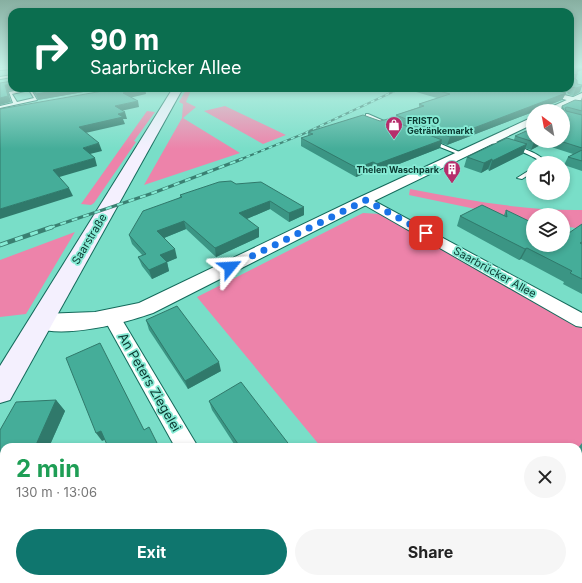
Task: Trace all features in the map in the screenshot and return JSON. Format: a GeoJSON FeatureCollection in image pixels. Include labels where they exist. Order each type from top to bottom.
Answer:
{"type":"FeatureCollection","features":[{"type":"Feature","properties":{"kind":"main road","name":"Saarstraße"},"geometry":{"type":"LineString","coordinates":[[0,390],[42,322],[174,94]]}},
{"type":"Feature","properties":{"kind":"street"},"geometry":{"type":"LineString","coordinates":[[548,94],[575,101]]}},
{"type":"Feature","properties":{"kind":"street"},"geometry":{"type":"LineString","coordinates":[[0,112],[43,103]]}},
{"type":"Feature","properties":{"kind":"street"},"geometry":{"type":"LineString","coordinates":[[42,322],[91,321],[146,308],[526,123]]}},
{"type":"Feature","properties":{"kind":"street","name":"Saarbrücker Allee"},"geometry":{"type":"LineString","coordinates":[[366,200],[582,320]]}},
{"type":"Feature","properties":{"kind":"street","name":"An Peters Ziegelei"},"geometry":{"type":"LineString","coordinates":[[112,317],[185,443]]}},
{"type":"Feature","properties":{"kind":"lane"},"geometry":{"type":"LineString","coordinates":[[11,94],[16,104]]}},
{"type":"Feature","properties":{"kind":"lane"},"geometry":{"type":"LineString","coordinates":[[0,107],[36,99],[33,94]]}},
{"type":"Feature","properties":{"kind":"lane"},"geometry":{"type":"LineString","coordinates":[[367,114],[395,126]]}},
{"type":"Feature","properties":{"kind":"lane"},"geometry":{"type":"LineString","coordinates":[[430,141],[462,154]]}},
{"type":"Feature","properties":{"kind":"lane"},"geometry":{"type":"LineString","coordinates":[[489,141],[535,156]]}},
{"type":"Feature","properties":{"kind":"lane"},"geometry":{"type":"LineString","coordinates":[[520,178],[526,174]]}},
{"type":"Feature","properties":{"kind":"shaded area"},"geometry":{"type":"Polygon","coordinates":[[[183,94],[189,94],[186,102],[196,107],[183,118],[240,153],[144,185],[182,118],[183,104],[179,102],[183,94]]]}},
{"type":"Feature","properties":{"kind":"shaded area"},"geometry":{"type":"Polygon","coordinates":[[[225,106],[286,135],[263,144],[204,111],[225,106]]]}},
{"type":"Feature","properties":{"kind":"shaded area"},"geometry":{"type":"Polygon","coordinates":[[[147,111],[155,112],[134,141],[136,142],[94,203],[91,205],[81,204],[147,111]]]}},
{"type":"Feature","properties":{"kind":"shaded area"},"geometry":{"type":"Polygon","coordinates":[[[410,189],[474,201],[528,208],[526,208],[526,220],[409,195],[410,189]]]}},
{"type":"Feature","properties":{"kind":"shaded area"},"geometry":{"type":"Polygon","coordinates":[[[570,210],[582,210],[582,229],[570,227],[570,210]]]}},
{"type":"Feature","properties":{"kind":"shaded area"},"geometry":{"type":"Polygon","coordinates":[[[363,213],[380,214],[582,326],[582,443],[318,443],[197,297],[363,213]]]}},
{"type":"Feature","properties":{"kind":"shaded area"},"geometry":{"type":"Polygon","coordinates":[[[75,232],[26,314],[0,317],[0,260],[75,232]]]}},
{"type":"Feature","properties":{"kind":"building"},"geometry":{"type":"Polygon","coordinates":[[[0,94],[8,94],[8,96],[0,98],[0,94]]]}},
{"type":"Feature","properties":{"kind":"building"},"geometry":{"type":"Polygon","coordinates":[[[85,94],[125,94],[138,101],[115,106],[125,112],[118,114],[123,117],[79,127],[99,143],[83,148],[95,158],[53,170],[69,188],[0,209],[0,109],[85,94]]]}},
{"type":"Feature","properties":{"kind":"building"},"geometry":{"type":"Polygon","coordinates":[[[449,94],[563,94],[537,104],[526,104],[526,108],[450,137],[396,115],[424,106],[419,104],[449,94]]]}},
{"type":"Feature","properties":{"kind":"building"},"geometry":{"type":"Polygon","coordinates":[[[575,100],[582,101],[582,111],[570,108],[570,104],[566,104],[575,100]]]}},
{"type":"Feature","properties":{"kind":"building"},"geometry":{"type":"Polygon","coordinates":[[[570,112],[582,115],[582,148],[570,144],[570,112]]]}},
{"type":"Feature","properties":{"kind":"building"},"geometry":{"type":"Polygon","coordinates":[[[363,115],[380,121],[388,119],[442,140],[377,164],[373,162],[357,168],[301,138],[313,134],[308,132],[363,115]]]}},
{"type":"Feature","properties":{"kind":"building"},"geometry":{"type":"Polygon","coordinates":[[[526,131],[526,139],[515,136],[526,131]]]}},
{"type":"Feature","properties":{"kind":"building"},"geometry":{"type":"Polygon","coordinates":[[[507,138],[526,144],[492,161],[492,159],[484,163],[467,157],[507,138]]]}},
{"type":"Feature","properties":{"kind":"building"},"geometry":{"type":"Polygon","coordinates":[[[582,150],[582,161],[570,158],[570,156],[582,150]]]}},
{"type":"Feature","properties":{"kind":"building"},"geometry":{"type":"Polygon","coordinates":[[[231,181],[236,184],[261,182],[304,207],[289,213],[270,201],[239,213],[259,228],[215,248],[184,221],[157,231],[175,249],[160,255],[167,262],[149,270],[138,257],[146,254],[129,235],[143,211],[182,197],[180,195],[219,182],[231,181]]]}},
{"type":"Feature","properties":{"kind":"building"},"geometry":{"type":"Polygon","coordinates":[[[482,205],[507,217],[506,210],[526,220],[526,248],[525,249],[460,216],[482,205]]]}},
{"type":"Feature","properties":{"kind":"building"},"geometry":{"type":"Polygon","coordinates":[[[582,224],[582,242],[580,243],[582,244],[582,279],[570,273],[572,271],[535,252],[570,252],[570,232],[582,224]]]}},
{"type":"Feature","properties":{"kind":"building"},"geometry":{"type":"Polygon","coordinates":[[[177,306],[219,362],[185,381],[146,320],[177,306]]]}},
{"type":"Feature","properties":{"kind":"building"},"geometry":{"type":"Polygon","coordinates":[[[100,343],[144,430],[149,427],[157,443],[106,443],[101,431],[96,433],[66,358],[100,343]]]}},
{"type":"Feature","properties":{"kind":"building"},"geometry":{"type":"Polygon","coordinates":[[[241,382],[288,443],[237,443],[209,401],[241,382]]]}},
{"type":"Feature","properties":{"kind":"building"},"geometry":{"type":"Polygon","coordinates":[[[56,400],[37,443],[0,443],[0,430],[16,402],[56,400]]]}},
{"type":"Feature","properties":{"kind":"railway"},"geometry":{"type":"LineString","coordinates":[[239,160],[303,134],[388,94]]}},
{"type":"Feature","properties":{"kind":"railway"},"geometry":{"type":"LineString","coordinates":[[49,228],[153,193],[242,159]]}},
{"type":"Feature","properties":{"kind":"railway"},"geometry":{"type":"LineString","coordinates":[[0,245],[52,227]]}},
{"type":"Feature","properties":{"kind":"place","name":"FRISTO Getränkemarkt"},"geometry":{"type":"Point","coordinates":[394,140]}},
{"type":"Feature","properties":{"kind":"place","name":"Thelen Waschpark"},"geometry":{"type":"Point","coordinates":[452,184]}},
{"type":"Feature","properties":{"kind":"route"},"geometry":{"type":"LineString","coordinates":[[230,267],[366,200],[426,233]]}}]}
